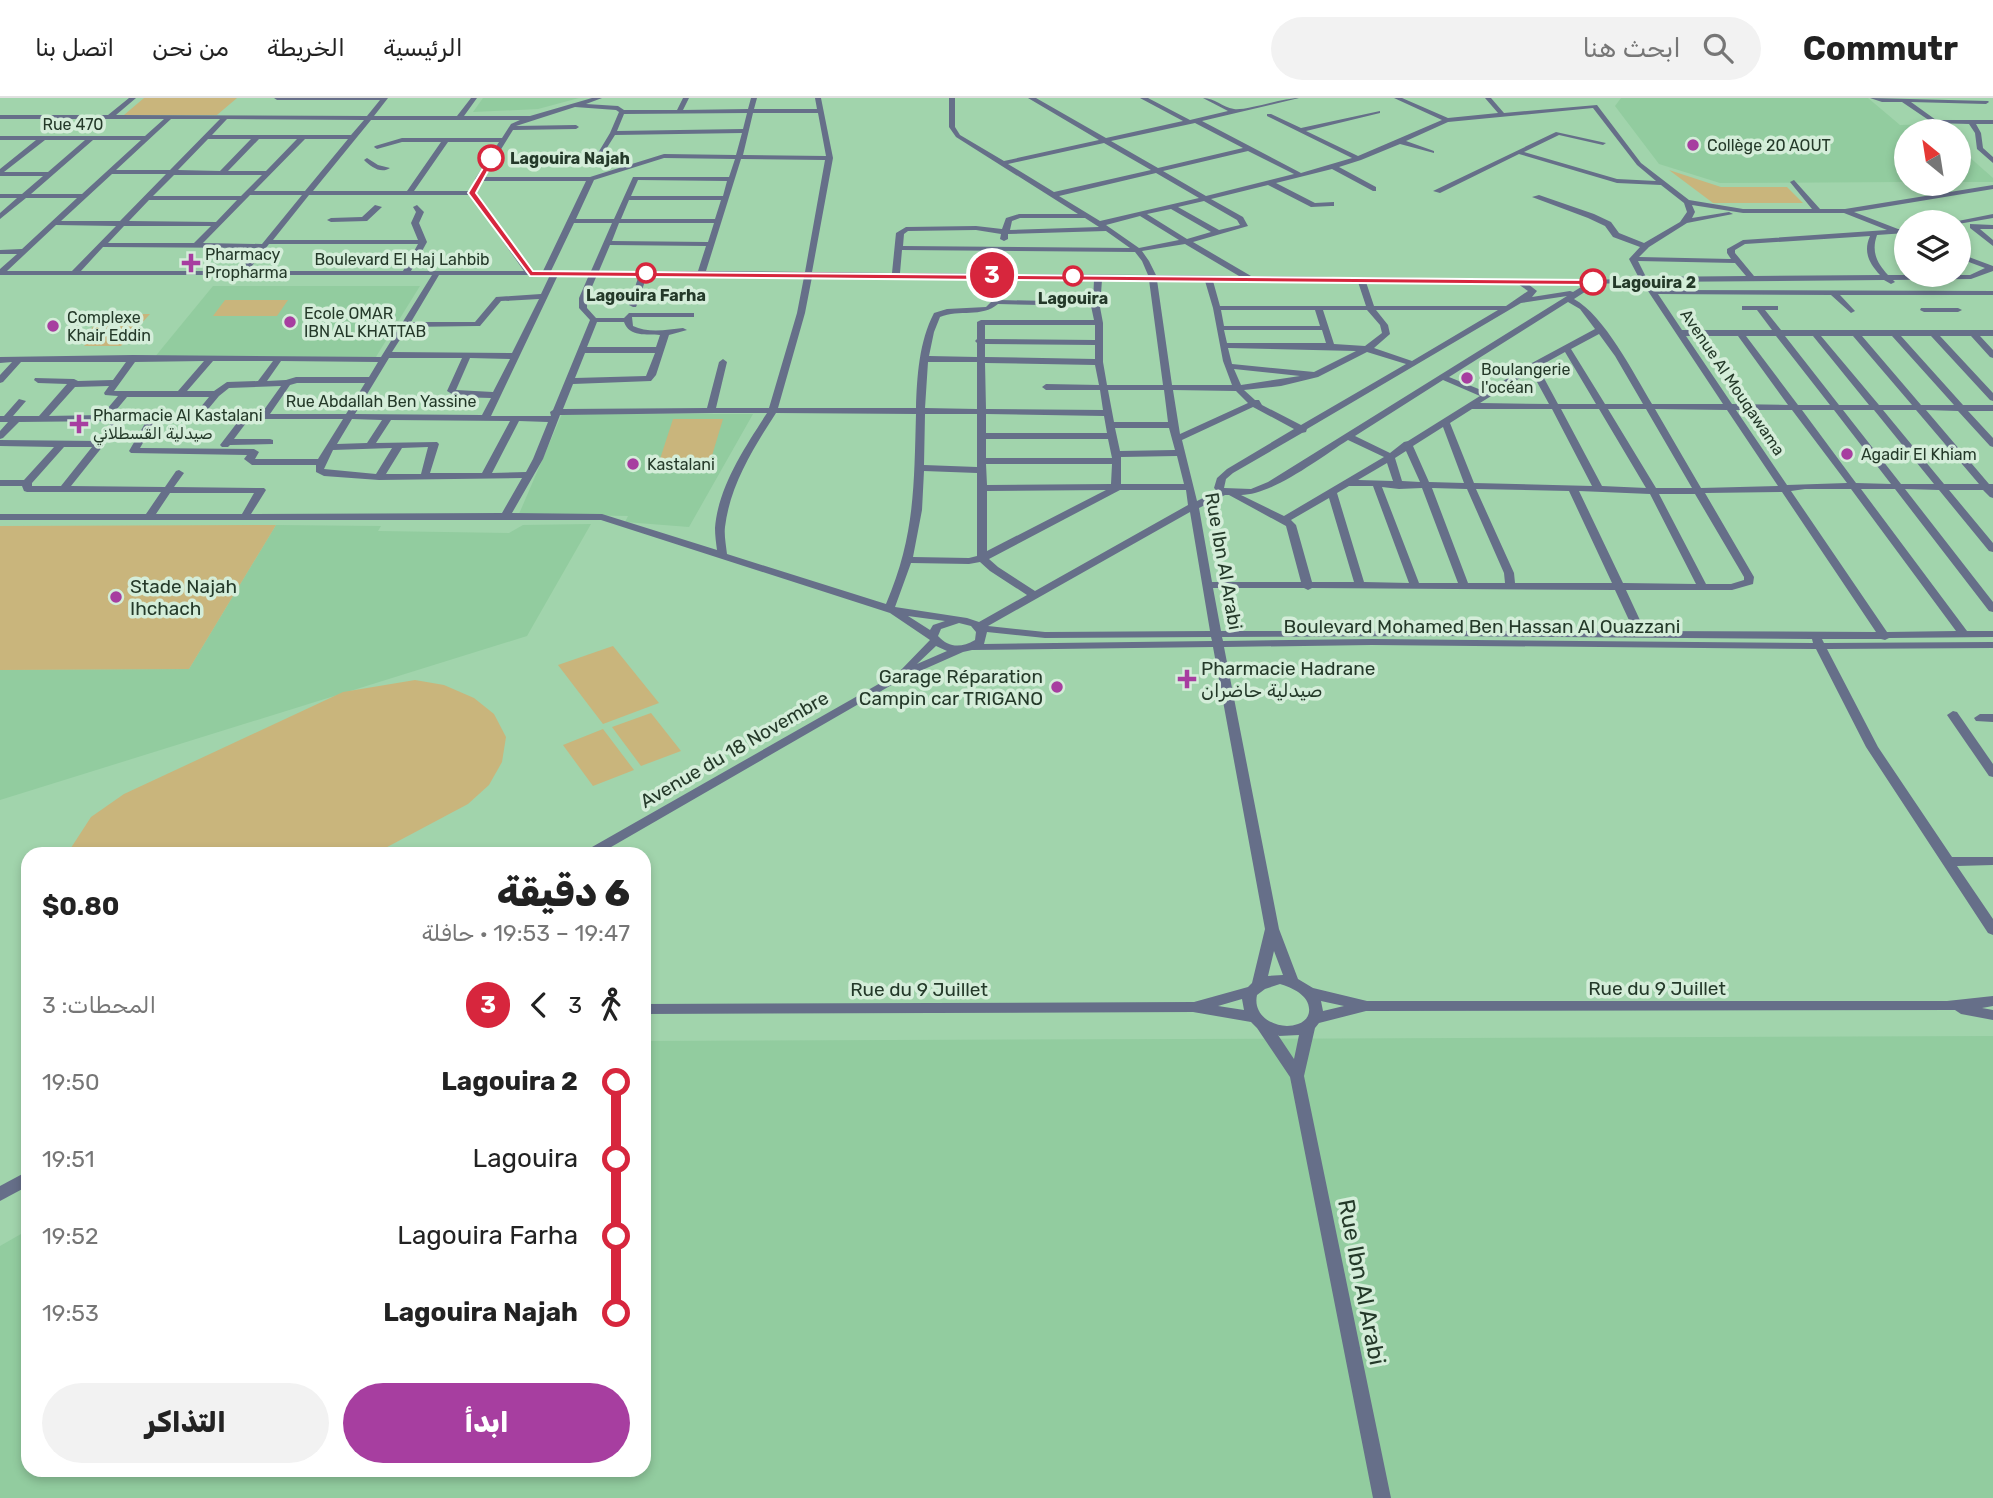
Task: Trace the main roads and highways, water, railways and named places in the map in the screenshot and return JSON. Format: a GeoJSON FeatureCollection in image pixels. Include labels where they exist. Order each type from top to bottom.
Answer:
{"type":"FeatureCollection","features":[{"type":"Feature","properties":{"kind":"place","name":"Collège 20 AOUT"},"geometry":{"type":"Point","coordinates":[1693,145]}},
{"type":"Feature","properties":{"kind":"place","name":"Lagouira Najah"},"geometry":{"type":"Point","coordinates":[491,158]}},
{"type":"Feature","properties":{"kind":"place","name":"Pharmacy Propharma"},"geometry":{"type":"Point","coordinates":[191,263]}},
{"type":"Feature","properties":{"kind":"place","name":"Lagouira Farha"},"geometry":{"type":"Point","coordinates":[646,273]}},
{"type":"Feature","properties":{"kind":"place","name":"Lagouira"},"geometry":{"type":"Point","coordinates":[1073,276]}},
{"type":"Feature","properties":{"kind":"place","name":"Lagouira 2"},"geometry":{"type":"Point","coordinates":[1593,282]}},
{"type":"Feature","properties":{"kind":"place","name":"Ecole OMAR IBN AL KHATTAB"},"geometry":{"type":"Point","coordinates":[290,322]}},
{"type":"Feature","properties":{"kind":"place","name":"Complexe Khair Eddin"},"geometry":{"type":"Point","coordinates":[53,326]}},
{"type":"Feature","properties":{"kind":"place","name":"Boulangerie l'océan"},"geometry":{"type":"Point","coordinates":[1467,378]}},
{"type":"Feature","properties":{"kind":"place","name":"Pharmacie Al Kastalani صيدلية القسطلاني"},"geometry":{"type":"Point","coordinates":[79,424]}},
{"type":"Feature","properties":{"kind":"place","name":"Agadir El Khiam"},"geometry":{"type":"Point","coordinates":[1847,454]}},
{"type":"Feature","properties":{"kind":"place","name":"Kastalani"},"geometry":{"type":"Point","coordinates":[633,464]}},
{"type":"Feature","properties":{"kind":"place","name":"Stade Najah Ihchach"},"geometry":{"type":"Point","coordinates":[116,597]}},
{"type":"Feature","properties":{"kind":"place","name":"Pharmacie Hadrane صيدلية حاضران"},"geometry":{"type":"Point","coordinates":[1187,679]}},
{"type":"Feature","properties":{"kind":"place","name":"Garage Réparation Campin car TRIGANO"},"geometry":{"type":"Point","coordinates":[1057,687]}}]}
